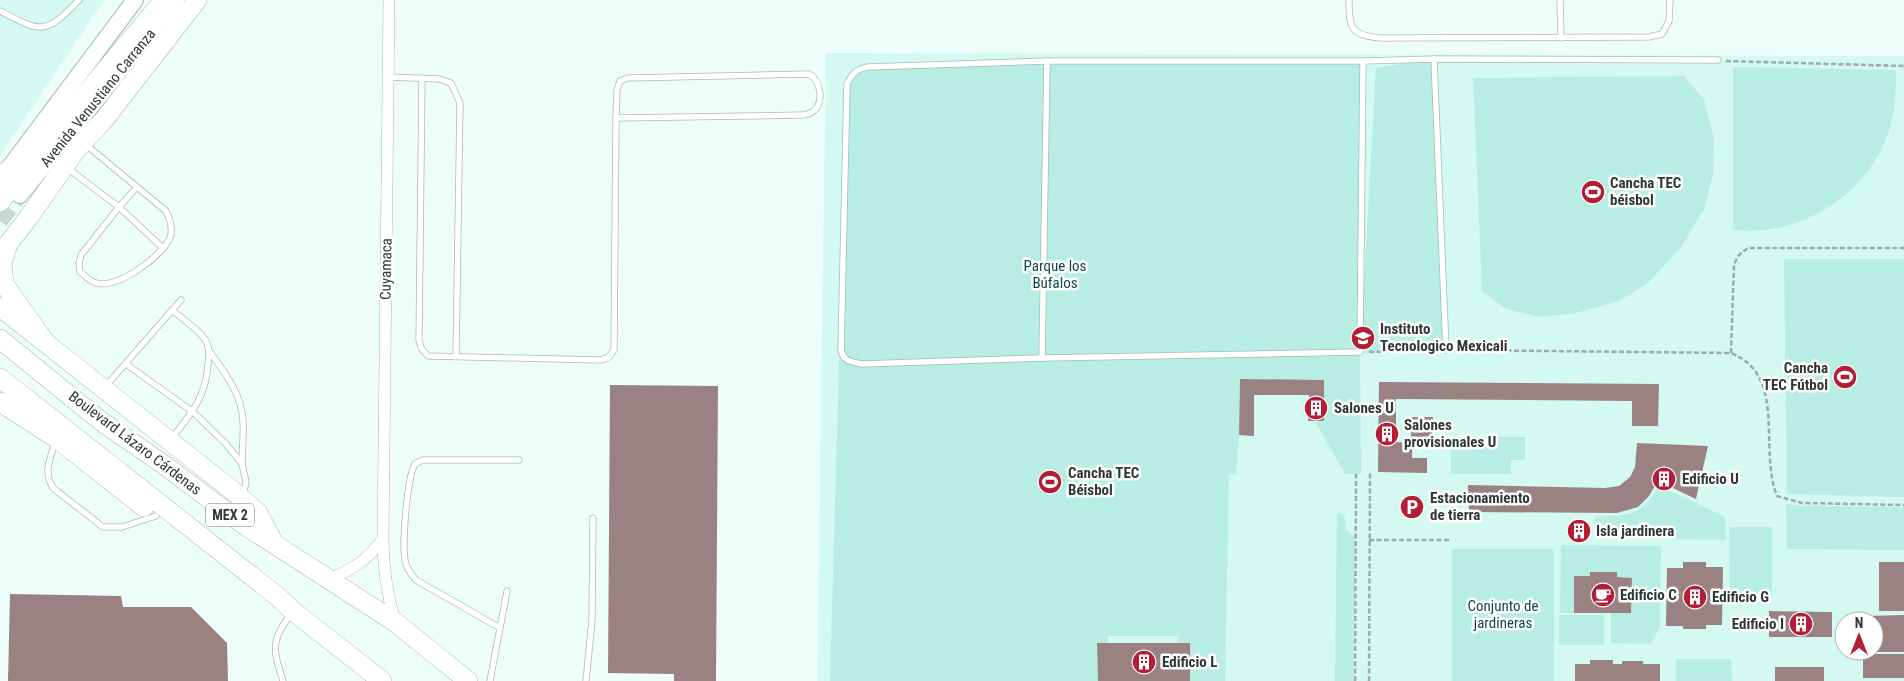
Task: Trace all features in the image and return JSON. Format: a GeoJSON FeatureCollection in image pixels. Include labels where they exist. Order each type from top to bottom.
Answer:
{"type":"FeatureCollection","features":[{"type":"Feature","properties":{"kind":"main road","name":"Avenida Venustiano Carranza"},"geometry":{"type":"LineString","coordinates":[[2,176],[135,0]]}},
{"type":"Feature","properties":{"kind":"main road"},"geometry":{"type":"LineString","coordinates":[[0,202],[101,75],[164,0]]}},
{"type":"Feature","properties":{"kind":"main road","name":"Avenida Venustiano Carranza"},"geometry":{"type":"LineString","coordinates":[[20,195],[176,0]]}},
{"type":"Feature","properties":{"kind":"main road"},"geometry":{"type":"LineString","coordinates":[[45,342],[4,284],[3,248],[64,166],[103,121],[197,0]]}},
{"type":"Feature","properties":{"kind":"main road"},"geometry":{"type":"LineString","coordinates":[[0,307],[242,499],[258,513],[273,543]]}},
{"type":"Feature","properties":{"kind":"main road","name":"Boulevard Lázaro Cárdenas"},"geometry":{"type":"LineString","coordinates":[[0,339],[102,422],[163,464],[240,522],[395,622],[468,681]]}},
{"type":"Feature","properties":{"kind":"main road"},"geometry":{"type":"LineString","coordinates":[[0,349],[29,362]]}},
{"type":"Feature","properties":{"kind":"main road","name":"Boulevard Lázaro Cárdenas"},"geometry":{"type":"LineString","coordinates":[[0,378],[270,591],[362,674],[382,681]]}},
{"type":"Feature","properties":{"kind":"main road"},"geometry":{"type":"LineString","coordinates":[[0,402],[56,438],[156,516],[208,543]]}},
{"type":"Feature","properties":{"kind":"street","name":"Cuyamaca"},"geometry":{"type":"LineString","coordinates":[[389,0],[382,539],[384,576],[387,595],[395,622]]}},
{"type":"Feature","properties":{"kind":"street"},"geometry":{"type":"LineString","coordinates":[[329,579],[352,569],[369,557],[382,539]]}},
{"type":"Feature","properties":{"kind":"lane"},"geometry":{"type":"LineString","coordinates":[[0,11],[29,26],[46,27],[58,21],[79,0]]}},
{"type":"Feature","properties":{"kind":"lane"},"geometry":{"type":"LineString","coordinates":[[1350,0],[1349,18],[1355,30],[1362,36],[1380,38],[1641,37],[1662,34],[1669,21],[1670,0]]}},
{"type":"Feature","properties":{"kind":"lane"},"geometry":{"type":"LineString","coordinates":[[1560,0],[1561,38]]}},
{"type":"Feature","properties":{"kind":"lane"},"geometry":{"type":"LineString","coordinates":[[1434,59],[1446,350]]}},
{"type":"Feature","properties":{"kind":"lane"},"geometry":{"type":"LineString","coordinates":[[1363,61],[1360,352],[1042,358],[862,364],[846,360],[842,356],[840,350],[848,84],[854,72],[868,66],[1047,61],[1718,60]]}},
{"type":"Feature","properties":{"kind":"lane"},"geometry":{"type":"LineString","coordinates":[[1042,358],[1047,61]]}},
{"type":"Feature","properties":{"kind":"lane"},"geometry":{"type":"LineString","coordinates":[[422,78],[419,340],[421,348],[428,356],[600,360],[608,358],[614,350],[616,118],[617,90],[620,81],[628,78],[808,74],[814,77],[819,86],[819,103],[813,112],[804,115],[616,118]]}},
{"type":"Feature","properties":{"kind":"lane"},"geometry":{"type":"LineString","coordinates":[[388,77],[439,79],[451,83],[460,103],[456,356]]}},
{"type":"Feature","properties":{"kind":"lane"},"geometry":{"type":"LineString","coordinates":[[83,142],[166,211],[169,218],[170,236],[162,248],[129,276],[107,284],[96,283],[80,272],[81,255],[119,206],[137,187]]}},
{"type":"Feature","properties":{"kind":"lane"},"geometry":{"type":"LineString","coordinates":[[64,166],[119,206],[162,248]]}},
{"type":"Feature","properties":{"kind":"lane"},"geometry":{"type":"LineString","coordinates":[[103,388],[181,300]]}},
{"type":"Feature","properties":{"kind":"lane"},"geometry":{"type":"LineString","coordinates":[[170,441],[193,412],[202,396],[207,378],[209,352],[206,340],[172,310]]}},
{"type":"Feature","properties":{"kind":"lane"},"geometry":{"type":"LineString","coordinates":[[209,352],[231,382],[244,419],[242,464],[246,482],[242,499]]}},
{"type":"Feature","properties":{"kind":"lane"},"geometry":{"type":"LineString","coordinates":[[126,364],[193,412],[226,444],[242,464]]}},
{"type":"Feature","properties":{"kind":"lane"},"geometry":{"type":"LineString","coordinates":[[56,438],[46,474],[49,482],[52,488],[98,525],[109,528],[122,527],[156,516]]}},
{"type":"Feature","properties":{"kind":"lane"},"geometry":{"type":"LineString","coordinates":[[500,628],[416,580],[409,572],[405,563],[405,534],[410,481],[415,464],[422,460],[519,460]]}},
{"type":"Feature","properties":{"kind":"lane"},"geometry":{"type":"LineString","coordinates":[[586,681],[592,620],[594,518]]}},
{"type":"Feature","properties":{"kind":"lane"},"geometry":{"type":"LineString","coordinates":[[490,681],[507,591]]}},
{"type":"Feature","properties":{"kind":"lane"},"geometry":{"type":"LineString","coordinates":[[284,681],[275,647],[276,636],[293,612]]}},
{"type":"Feature","properties":{"kind":"path"},"geometry":{"type":"LineString","coordinates":[[1718,60],[1904,66]]}},
{"type":"Feature","properties":{"kind":"path"},"geometry":{"type":"LineString","coordinates":[[1731,353],[1734,264],[1739,255],[1748,248],[1904,248]]}},
{"type":"Feature","properties":{"kind":"path"},"geometry":{"type":"LineString","coordinates":[[1360,352],[1446,350],[1731,353],[1742,357],[1752,367],[1760,378],[1766,393],[1770,468],[1772,483],[1777,496],[1802,503],[1904,505]]}},
{"type":"Feature","properties":{"kind":"path"},"geometry":{"type":"LineString","coordinates":[[1370,473],[1370,681]]}},
{"type":"Feature","properties":{"kind":"path"},"geometry":{"type":"LineString","coordinates":[[1355,681],[1356,474]]}},
{"type":"Feature","properties":{"kind":"path"},"geometry":{"type":"LineString","coordinates":[[1369,540],[1451,540]]}},
{"type":"Feature","properties":{"kind":"shaded area"},"geometry":{"type":"Polygon","coordinates":[[[0,0],[104,0],[0,156],[0,0]]]}},
{"type":"Feature","properties":{"kind":"shaded area","name":"Instituto Tecnologico Mexicali"},"geometry":{"type":"Polygon","coordinates":[[[826,53],[1904,56],[1904,681],[817,681],[826,53]]]}},
{"type":"Feature","properties":{"kind":"green space","name":"Parque los Búfalos"},"geometry":{"type":"Polygon","coordinates":[[[1434,59],[1446,350],[1360,353],[1361,474],[1345,474],[1315,421],[1324,420],[1324,380],[1240,380],[1236,474],[1229,474],[1225,681],[1190,681],[1190,643],[1178,643],[1178,636],[1108,636],[1108,643],[1097,643],[1098,681],[830,681],[847,84],[861,68],[1047,61],[1363,61],[1361,336],[1376,68],[1434,59]]]}},
{"type":"Feature","properties":{"kind":"green space"},"geometry":{"type":"Polygon","coordinates":[[[1733,67],[1896,70],[1895,102],[1888,134],[1877,156],[1863,177],[1846,194],[1827,208],[1805,219],[1782,227],[1758,230],[1733,230],[1733,67]]]}},
{"type":"Feature","properties":{"kind":"green space","name":"Cancha TEC béisbol"},"geometry":{"type":"Polygon","coordinates":[[[1684,76],[1704,100],[1714,138],[1713,174],[1704,209],[1681,247],[1648,283],[1619,301],[1576,313],[1541,317],[1506,309],[1482,291],[1473,78],[1684,76]]]}},
{"type":"Feature","properties":{"kind":"green space","name":"Cancha TEC Fútbol"},"geometry":{"type":"Polygon","coordinates":[[[1784,259],[1904,259],[1904,497],[1787,494],[1784,259]]]}},
{"type":"Feature","properties":{"kind":"green space"},"geometry":{"type":"Polygon","coordinates":[[[1451,437],[1525,437],[1525,460],[1511,460],[1511,474],[1451,474],[1451,437]]]}},
{"type":"Feature","properties":{"kind":"green space"},"geometry":{"type":"Polygon","coordinates":[[[1658,485],[1725,517],[1726,540],[1594,538],[1595,517],[1616,516],[1640,509],[1653,495],[1658,485]]]}},
{"type":"Feature","properties":{"kind":"green space"},"geometry":{"type":"Polygon","coordinates":[[[1786,504],[1801,506],[1904,507],[1904,550],[1787,549],[1786,504]]]}},
{"type":"Feature","properties":{"kind":"green space"},"geometry":{"type":"Polygon","coordinates":[[[1337,513],[1344,514],[1346,530],[1355,537],[1353,681],[1335,681],[1337,513]]]}},
{"type":"Feature","properties":{"kind":"green space"},"geometry":{"type":"Polygon","coordinates":[[[1729,527],[1772,527],[1772,598],[1730,598],[1729,527]]]}},
{"type":"Feature","properties":{"kind":"green space"},"geometry":{"type":"Polygon","coordinates":[[[1561,545],[1661,546],[1660,627],[1651,644],[1611,643],[1611,613],[1631,613],[1632,578],[1617,577],[1617,572],[1590,572],[1590,576],[1574,576],[1574,613],[1560,613],[1561,545]]]}},
{"type":"Feature","properties":{"kind":"green space","name":"Conjunto de jardineras"},"geometry":{"type":"Polygon","coordinates":[[[1452,549],[1554,549],[1554,681],[1452,681],[1452,549]]]}},
{"type":"Feature","properties":{"kind":"green space"},"geometry":{"type":"Polygon","coordinates":[[[1559,615],[1604,615],[1604,645],[1559,645],[1559,615]]]}},
{"type":"Feature","properties":{"kind":"green space"},"geometry":{"type":"Polygon","coordinates":[[[1676,659],[1731,659],[1732,681],[1676,681],[1676,659]]]}},
{"type":"Feature","properties":{"kind":"building","name":"Salones U"},"geometry":{"type":"Polygon","coordinates":[[[1240,379],[1324,380],[1324,421],[1308,421],[1309,395],[1254,395],[1254,436],[1239,435],[1240,379]]]}},
{"type":"Feature","properties":{"kind":"building","name":"Salones provisionales U"},"geometry":{"type":"Polygon","coordinates":[[[1379,382],[1659,384],[1658,426],[1632,426],[1632,401],[1396,399],[1396,442],[1412,443],[1412,458],[1427,458],[1427,473],[1378,472],[1379,382]]]}},
{"type":"Feature","properties":{"kind":"building"},"geometry":{"type":"Polygon","coordinates":[[[610,385],[718,386],[716,681],[674,681],[674,674],[608,673],[610,385]]]}},
{"type":"Feature","properties":{"kind":"building"},"geometry":{"type":"Polygon","coordinates":[[[1412,417],[1433,417],[1432,439],[1411,438],[1412,417]]]}},
{"type":"Feature","properties":{"kind":"building","name":"Edificio U"},"geometry":{"type":"Polygon","coordinates":[[[1637,443],[1708,446],[1696,499],[1658,481],[1649,496],[1638,507],[1617,513],[1469,512],[1468,485],[1605,488],[1619,486],[1630,477],[1635,467],[1637,443]]]}},
{"type":"Feature","properties":{"kind":"building","name":"Edificio G"},"geometry":{"type":"Polygon","coordinates":[[[1683,562],[1706,562],[1706,567],[1723,567],[1722,625],[1706,625],[1706,629],[1683,629],[1683,626],[1666,626],[1667,568],[1683,568],[1683,562]]]}},
{"type":"Feature","properties":{"kind":"building"},"geometry":{"type":"Polygon","coordinates":[[[1879,562],[1904,562],[1904,611],[1879,611],[1879,562]]]}},
{"type":"Feature","properties":{"kind":"building","name":"Edificio C"},"geometry":{"type":"Polygon","coordinates":[[[1590,572],[1617,572],[1617,577],[1632,578],[1631,613],[1574,613],[1574,576],[1590,576],[1590,572]]]}},
{"type":"Feature","properties":{"kind":"building"},"geometry":{"type":"Polygon","coordinates":[[[10,594],[121,596],[123,607],[191,607],[227,643],[228,681],[8,681],[10,594]]]}},
{"type":"Feature","properties":{"kind":"building","name":"Edificio I"},"geometry":{"type":"Polygon","coordinates":[[[1769,611],[1832,612],[1832,637],[1769,637],[1769,611]]]}},
{"type":"Feature","properties":{"kind":"building"},"geometry":{"type":"Polygon","coordinates":[[[1904,615],[1904,652],[1884,652],[1884,616],[1904,615]]]}},
{"type":"Feature","properties":{"kind":"building","name":"Edificio L"},"geometry":{"type":"Polygon","coordinates":[[[1097,643],[1190,643],[1190,681],[1098,681],[1097,643]]]}},
{"type":"Feature","properties":{"kind":"building"},"geometry":{"type":"Polygon","coordinates":[[[1884,654],[1904,654],[1904,678],[1863,678],[1863,661],[1884,661],[1884,654]]]}},
{"type":"Feature","properties":{"kind":"building"},"geometry":{"type":"Polygon","coordinates":[[[1590,660],[1613,660],[1613,664],[1622,664],[1622,661],[1643,661],[1643,664],[1660,664],[1660,681],[1575,681],[1575,664],[1590,664],[1590,660]]]}},
{"type":"Feature","properties":{"kind":"building"},"geometry":{"type":"Polygon","coordinates":[[[1775,667],[1824,667],[1824,681],[1775,681],[1775,667]]]}},
{"type":"Feature","properties":{"kind":"tunnel"},"geometry":{"type":"LineString","coordinates":[[0,221],[20,195]]}},
{"type":"Feature","properties":{"kind":"place","name":"Cancha TEC béisbol"},"geometry":{"type":"Point","coordinates":[1593,192]}},
{"type":"Feature","properties":{"kind":"place","name":"Instituto Tecnologico Mexicali"},"geometry":{"type":"Point","coordinates":[1363,338]}},
{"type":"Feature","properties":{"kind":"place","name":"Cancha TEC Fútbol"},"geometry":{"type":"Point","coordinates":[1845,377]}},
{"type":"Feature","properties":{"kind":"place","name":"Salones U"},"geometry":{"type":"Point","coordinates":[1316,408]}},
{"type":"Feature","properties":{"kind":"place","name":"Salones provisionales U"},"geometry":{"type":"Point","coordinates":[1387,434]}},
{"type":"Feature","properties":{"kind":"place","name":"Edificio U"},"geometry":{"type":"Point","coordinates":[1664,479]}},
{"type":"Feature","properties":{"kind":"place","name":"Cancha TEC Béisbol"},"geometry":{"type":"Point","coordinates":[1050,482]}},
{"type":"Feature","properties":{"kind":"place","name":"Estacionamiento de tierra"},"geometry":{"type":"Point","coordinates":[1412,507]}},
{"type":"Feature","properties":{"kind":"place","name":"Isla jardinera"},"geometry":{"type":"Point","coordinates":[1579,531]}},
{"type":"Feature","properties":{"kind":"place","name":"Edificio C"},"geometry":{"type":"Point","coordinates":[1603,595]}},
{"type":"Feature","properties":{"kind":"place","name":"Edificio G"},"geometry":{"type":"Point","coordinates":[1695,597]}},
{"type":"Feature","properties":{"kind":"place","name":"Edificio I"},"geometry":{"type":"Point","coordinates":[1801,624]}},
{"type":"Feature","properties":{"kind":"place","name":"Edificio L"},"geometry":{"type":"Point","coordinates":[1144,662]}}]}
